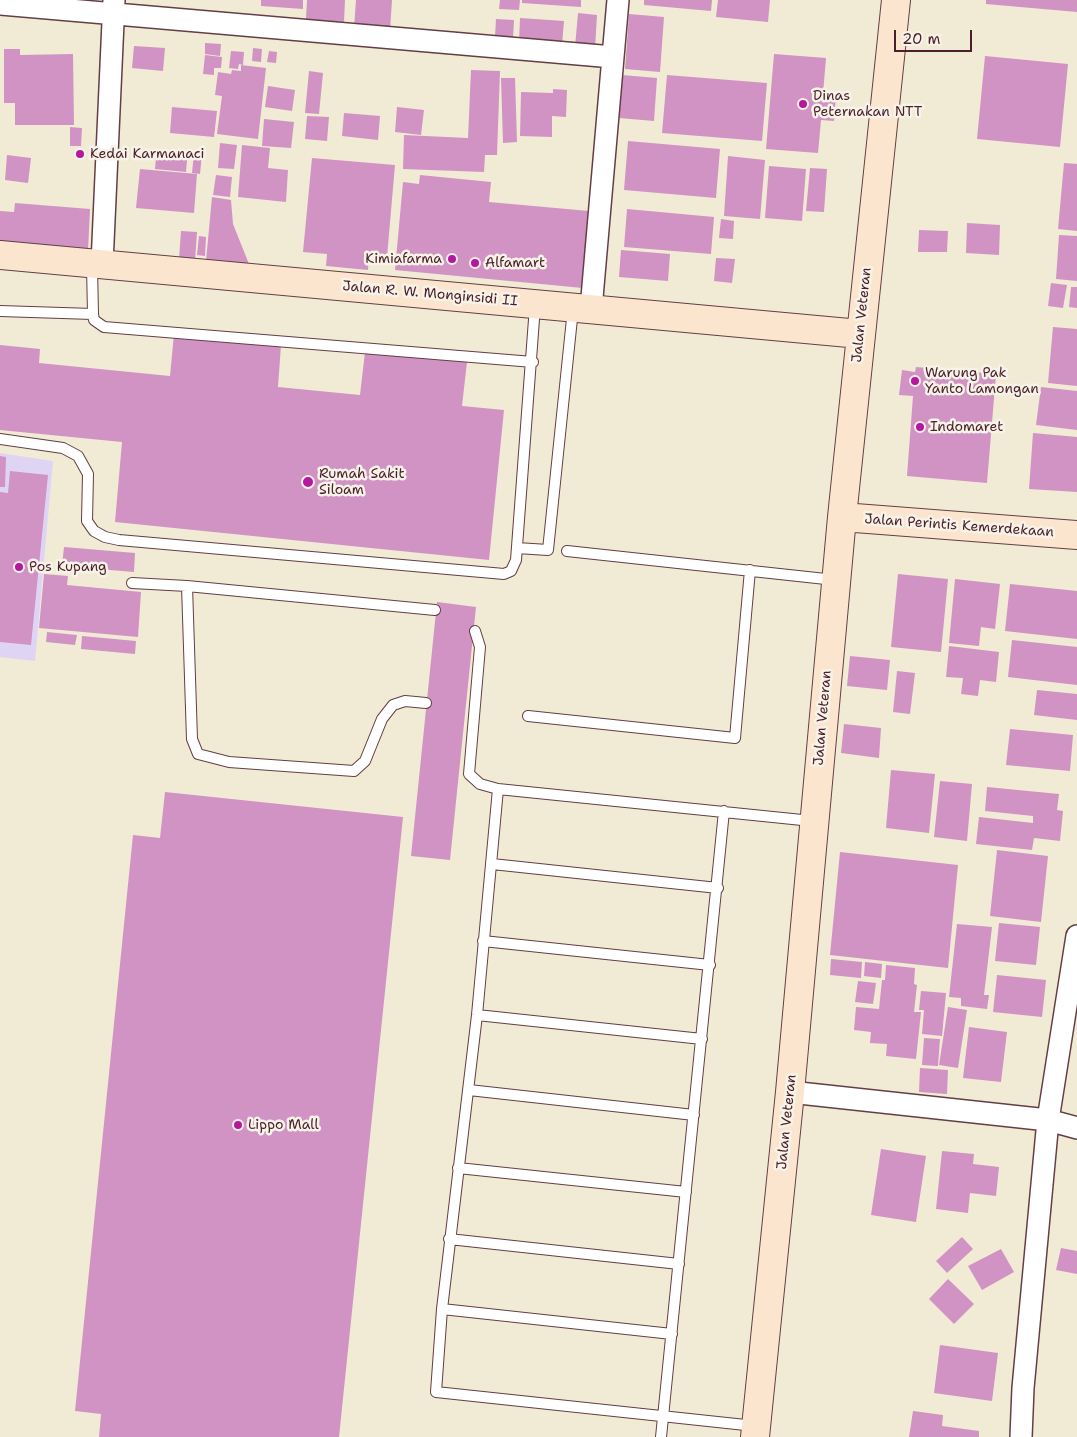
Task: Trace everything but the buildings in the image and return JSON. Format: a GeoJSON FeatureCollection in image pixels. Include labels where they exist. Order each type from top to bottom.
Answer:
{"type":"FeatureCollection","features":[{"type":"Feature","properties":{"kind":"main road","name":"Jalan Veteran"},"geometry":{"type":"LineString","coordinates":[[755,1431],[790,1092],[813,821],[860,334],[896,0]]}},
{"type":"Feature","properties":{"kind":"main road","name":"Jalan R. W. Monginsidi II"},"geometry":{"type":"LineString","coordinates":[[0,255],[860,334]]}},
{"type":"Feature","properties":{"kind":"main road","name":"Jalan Perintis Kemerdekaan"},"geometry":{"type":"LineString","coordinates":[[842,517],[1077,535]]}},
{"type":"Feature","properties":{"kind":"street"},"geometry":{"type":"LineString","coordinates":[[582,308],[613,57],[618,0]]}},
{"type":"Feature","properties":{"kind":"street"},"geometry":{"type":"LineString","coordinates":[[0,4],[114,8],[160,16],[613,57]]}},
{"type":"Feature","properties":{"kind":"street"},"geometry":{"type":"LineString","coordinates":[[97,264],[114,8]]}},
{"type":"Feature","properties":{"kind":"street"},"geometry":{"type":"LineString","coordinates":[[1021,1437],[1023,1388],[1048,1120],[1074,972],[1077,936]]}},
{"type":"Feature","properties":{"kind":"street"},"geometry":{"type":"LineString","coordinates":[[790,1092],[1048,1120],[1077,1128]]}},
{"type":"Feature","properties":{"kind":"lane"},"geometry":{"type":"LineString","coordinates":[[97,264],[93,314],[94,320],[104,327],[533,362]]}},
{"type":"Feature","properties":{"kind":"lane"},"geometry":{"type":"LineString","coordinates":[[0,439],[63,448],[78,456],[88,474],[87,521],[94,531],[105,537],[119,540],[504,574],[511,572],[516,560],[533,362],[536,304]]}},
{"type":"Feature","properties":{"kind":"lane"},"geometry":{"type":"LineString","coordinates":[[517,548],[548,550],[582,308]]}},
{"type":"Feature","properties":{"kind":"lane"},"geometry":{"type":"LineString","coordinates":[[0,311],[93,314]]}},
{"type":"Feature","properties":{"kind":"lane"},"geometry":{"type":"LineString","coordinates":[[567,551],[836,580]]}},
{"type":"Feature","properties":{"kind":"lane"},"geometry":{"type":"LineString","coordinates":[[528,716],[735,738],[750,570]]}},
{"type":"Feature","properties":{"kind":"lane"},"geometry":{"type":"LineString","coordinates":[[132,583],[187,586],[435,610]]}},
{"type":"Feature","properties":{"kind":"lane"},"geometry":{"type":"LineString","coordinates":[[187,586],[192,739],[198,754],[229,762],[354,771],[365,761],[382,719],[392,705],[405,701],[426,703]]}},
{"type":"Feature","properties":{"kind":"lane"},"geometry":{"type":"LineString","coordinates":[[475,631],[480,647],[470,708],[469,774],[480,784],[498,789],[813,821]]}},
{"type":"Feature","properties":{"kind":"lane"},"geometry":{"type":"LineString","coordinates":[[498,789],[469,1090],[449,1239],[436,1392],[663,1416],[755,1431]]}},
{"type":"Feature","properties":{"kind":"lane"},"geometry":{"type":"LineString","coordinates":[[661,1437],[718,888],[724,811]]}},
{"type":"Feature","properties":{"kind":"lane"},"geometry":{"type":"LineString","coordinates":[[492,864],[718,888]]}},
{"type":"Feature","properties":{"kind":"lane"},"geometry":{"type":"LineString","coordinates":[[483,941],[710,965]]}},
{"type":"Feature","properties":{"kind":"lane"},"geometry":{"type":"LineString","coordinates":[[477,1015],[702,1039]]}},
{"type":"Feature","properties":{"kind":"lane"},"geometry":{"type":"LineString","coordinates":[[469,1090],[694,1115]]}},
{"type":"Feature","properties":{"kind":"lane"},"geometry":{"type":"LineString","coordinates":[[458,1168],[686,1192]]}},
{"type":"Feature","properties":{"kind":"lane"},"geometry":{"type":"LineString","coordinates":[[449,1239],[679,1264]]}},
{"type":"Feature","properties":{"kind":"lane"},"geometry":{"type":"LineString","coordinates":[[442,1309],[672,1334]]}},
{"type":"Feature","properties":{"kind":"shaded area","name":"Pos Kupang"},"geometry":{"type":"Polygon","coordinates":[[[0,453],[53,461],[35,661],[0,657],[0,453]]]}},
{"type":"Feature","properties":{"kind":"place","name":"Dinas Peternakan NTT"},"geometry":{"type":"Point","coordinates":[803,104]}},
{"type":"Feature","properties":{"kind":"place","name":"Kedai Karmanaci"},"geometry":{"type":"Point","coordinates":[80,154]}},
{"type":"Feature","properties":{"kind":"place","name":"Kimiafarma"},"geometry":{"type":"Point","coordinates":[452,259]}},
{"type":"Feature","properties":{"kind":"place","name":"Alfamart"},"geometry":{"type":"Point","coordinates":[475,263]}},
{"type":"Feature","properties":{"kind":"place","name":"Warung Pak Yanto Lamongan"},"geometry":{"type":"Point","coordinates":[915,381]}},
{"type":"Feature","properties":{"kind":"place","name":"Indomaret"},"geometry":{"type":"Point","coordinates":[920,427]}},
{"type":"Feature","properties":{"kind":"place","name":"Rumah Sakit Siloam"},"geometry":{"type":"Point","coordinates":[308,482]}},
{"type":"Feature","properties":{"kind":"place","name":"Pos Kupang"},"geometry":{"type":"Point","coordinates":[19,567]}},
{"type":"Feature","properties":{"kind":"place","name":"Lippo Mall"},"geometry":{"type":"Point","coordinates":[238,1125]}}]}
